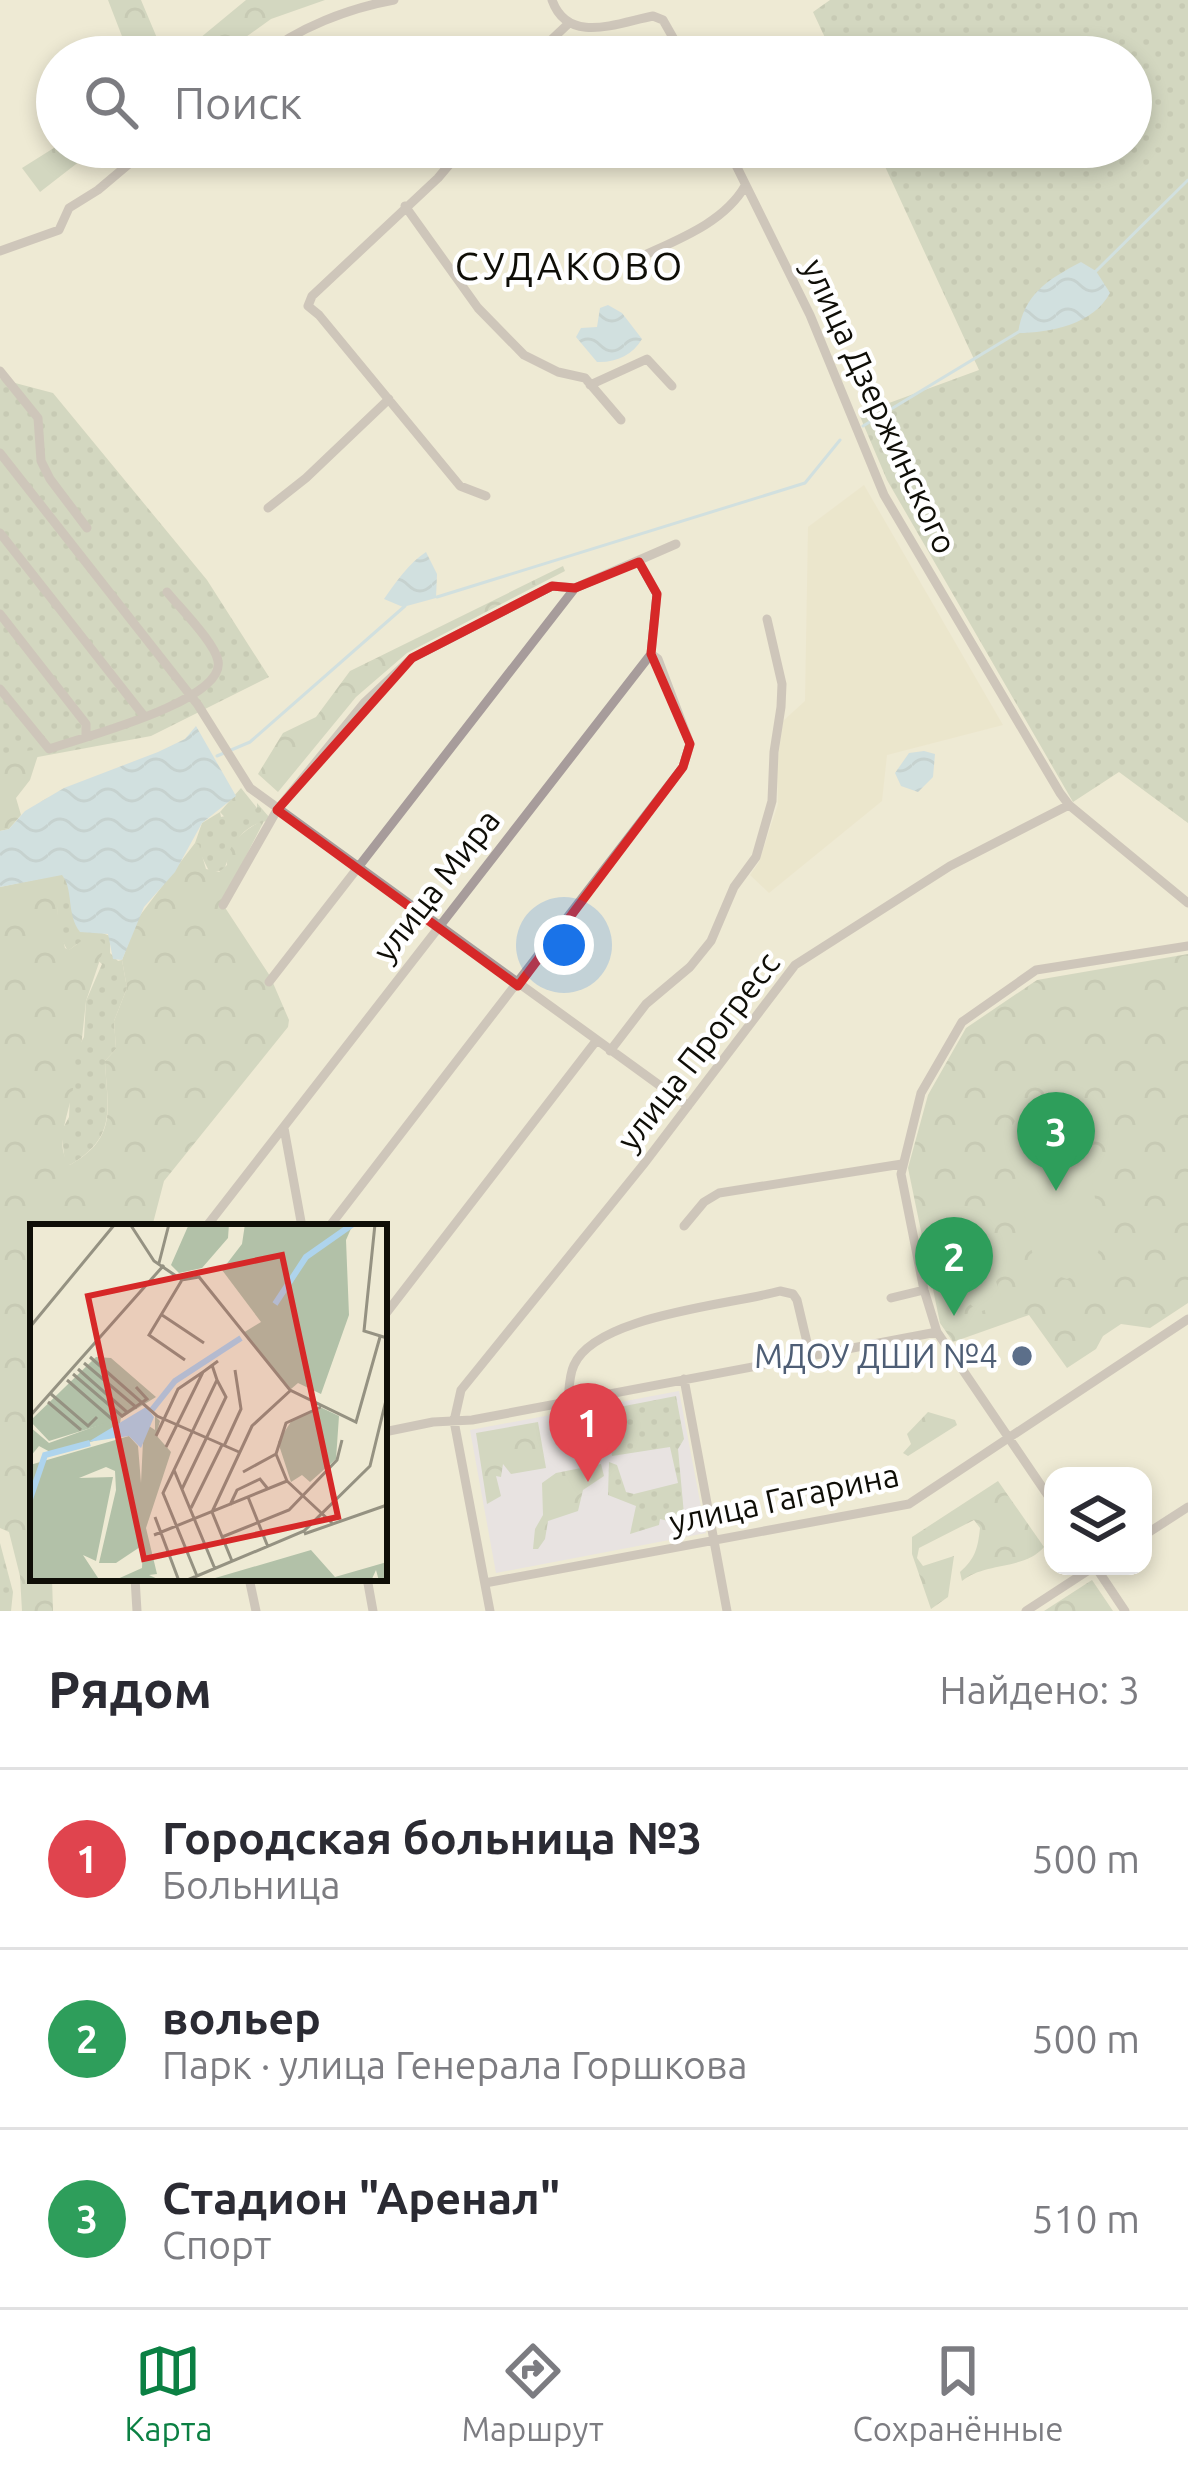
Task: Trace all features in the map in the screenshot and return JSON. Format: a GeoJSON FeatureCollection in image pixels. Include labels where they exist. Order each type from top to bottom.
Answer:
{"type":"FeatureCollection","features":[{"type":"Feature","properties":{"kind":"street"},"geometry":{"type":"LineString","coordinates":[[295,36],[355,10],[394,0]]}},
{"type":"Feature","properties":{"kind":"street"},"geometry":{"type":"LineString","coordinates":[[554,3],[568,25],[588,29],[653,16],[663,20],[672,36]]}},
{"type":"Feature","properties":{"kind":"street"},"geometry":{"type":"LineString","coordinates":[[556,36],[568,25]]}},
{"type":"Feature","properties":{"kind":"street"},"geometry":{"type":"LineString","coordinates":[[0,251],[59,230],[69,208],[124,168]]}},
{"type":"Feature","properties":{"kind":"street"},"geometry":{"type":"LineString","coordinates":[[446,168],[312,296],[308,306],[460,487],[486,496]]}},
{"type":"Feature","properties":{"kind":"street","name":"улица Дзержинского"},"geometry":{"type":"LineString","coordinates":[[737,168],[810,315],[896,517],[1069,805],[1188,903]]}},
{"type":"Feature","properties":{"kind":"street"},"geometry":{"type":"LineString","coordinates":[[630,262],[706,225],[730,208],[745,186]]}},
{"type":"Feature","properties":{"kind":"street"},"geometry":{"type":"LineString","coordinates":[[405,206],[478,308],[524,355],[558,372],[585,378],[621,420]]}},
{"type":"Feature","properties":{"kind":"street"},"geometry":{"type":"LineString","coordinates":[[590,385],[647,359],[672,386]]}},
{"type":"Feature","properties":{"kind":"street"},"geometry":{"type":"LineString","coordinates":[[0,370],[38,418],[41,461],[87,528]]}},
{"type":"Feature","properties":{"kind":"street"},"geometry":{"type":"LineString","coordinates":[[268,508],[389,399]]}},
{"type":"Feature","properties":{"kind":"street"},"geometry":{"type":"LineString","coordinates":[[0,453],[194,701],[250,788],[688,1106]]}},
{"type":"Feature","properties":{"kind":"street"},"geometry":{"type":"LineString","coordinates":[[0,533],[144,716]]}},
{"type":"Feature","properties":{"kind":"street"},"geometry":{"type":"LineString","coordinates":[[269,982],[575,588],[676,544]]}},
{"type":"Feature","properties":{"kind":"street"},"geometry":{"type":"LineString","coordinates":[[331,1224],[683,767],[690,744],[658,659],[651,654],[657,594],[639,562]]}},
{"type":"Feature","properties":{"kind":"street"},"geometry":{"type":"LineString","coordinates":[[223,905],[277,810],[364,703],[412,658],[552,586],[575,588]]}},
{"type":"Feature","properties":{"kind":"street"},"geometry":{"type":"LineString","coordinates":[[0,689],[49,749],[194,701],[214,679],[218,656],[167,592]]}},
{"type":"Feature","properties":{"kind":"street"},"geometry":{"type":"LineString","coordinates":[[0,614],[86,724],[86,736]]}},
{"type":"Feature","properties":{"kind":"street"},"geometry":{"type":"LineString","coordinates":[[610,1051],[646,1004],[690,968],[710,941],[734,887],[755,857],[772,801],[782,683],[766,619]]}},
{"type":"Feature","properties":{"kind":"street","name":"улица Мира"},"geometry":{"type":"LineString","coordinates":[[208,1224],[651,654]]}},
{"type":"Feature","properties":{"kind":"street","name":"улица Прогресс"},"geometry":{"type":"LineString","coordinates":[[454,1421],[461,1390],[795,965],[950,866],[1069,805]]}},
{"type":"Feature","properties":{"kind":"street"},"geometry":{"type":"LineString","coordinates":[[1044,1490],[937,1332],[924,1290],[902,1164],[921,1093],[962,1022],[1036,970],[1188,946]]}},
{"type":"Feature","properties":{"kind":"street"},"geometry":{"type":"LineString","coordinates":[[387,1312],[596,1041]]}},
{"type":"Feature","properties":{"kind":"street"},"geometry":{"type":"LineString","coordinates":[[284,1128],[301,1224]]}},
{"type":"Feature","properties":{"kind":"street"},"geometry":{"type":"LineString","coordinates":[[684,1226],[704,1202],[719,1193],[902,1164]]}},
{"type":"Feature","properties":{"kind":"street"},"geometry":{"type":"LineString","coordinates":[[891,1298],[924,1290]]}},
{"type":"Feature","properties":{"kind":"street"},"geometry":{"type":"LineString","coordinates":[[568,1402],[575,1361],[599,1340],[631,1323],[780,1292],[794,1294],[797,1300],[810,1355]]}},
{"type":"Feature","properties":{"kind":"street","name":"улица Гагарина"},"geometry":{"type":"LineString","coordinates":[[485,1582],[909,1504],[1188,1319]]}},
{"type":"Feature","properties":{"kind":"street"},"geometry":{"type":"LineString","coordinates":[[387,1432],[937,1332]]}},
{"type":"Feature","properties":{"kind":"street"},"geometry":{"type":"LineString","coordinates":[[684,1379],[727,1611]]}},
{"type":"Feature","properties":{"kind":"street"},"geometry":{"type":"LineString","coordinates":[[454,1421],[490,1611]]}},
{"type":"Feature","properties":{"kind":"street"},"geometry":{"type":"LineString","coordinates":[[1152,1530],[1188,1507]]}},
{"type":"Feature","properties":{"kind":"street"},"geometry":{"type":"LineString","coordinates":[[1026,1611],[1082,1575]]}},
{"type":"Feature","properties":{"kind":"street"},"geometry":{"type":"LineString","coordinates":[[1102,1575],[1126,1611]]}},
{"type":"Feature","properties":{"kind":"street"},"geometry":{"type":"LineString","coordinates":[[134,1581],[137,1611]]}},
{"type":"Feature","properties":{"kind":"street"},"geometry":{"type":"LineString","coordinates":[[249,1581],[256,1611]]}},
{"type":"Feature","properties":{"kind":"street"},"geometry":{"type":"LineString","coordinates":[[369,1581],[374,1611]]}},
{"type":"Feature","properties":{"kind":"highlighted area"},"geometry":{"type":"Polygon","coordinates":[[[639,562],[657,594],[651,654],[690,744],[683,767],[518,986],[277,810],[412,658],[552,586],[575,588],[639,562]]]}},
{"type":"Feature","properties":{"kind":"shaded area"},"geometry":{"type":"Polygon","coordinates":[[[864,485],[1003,725],[887,755],[882,801],[769,893],[750,875],[759,862],[778,804],[783,721],[805,701],[808,527],[864,485]]]}},
{"type":"Feature","properties":{"kind":"shaded area"},"geometry":{"type":"Polygon","coordinates":[[[679,1391],[706,1533],[496,1573],[470,1430],[679,1391]]]}},
{"type":"Feature","properties":{"kind":"green space"},"geometry":{"type":"Polygon","coordinates":[[[108,0],[141,0],[156,36],[122,36],[108,0]]]}},
{"type":"Feature","properties":{"kind":"green space"},"geometry":{"type":"Polygon","coordinates":[[[246,0],[325,0],[271,19],[247,36],[202,36],[246,0]]]}},
{"type":"Feature","properties":{"kind":"green space"},"geometry":{"type":"Polygon","coordinates":[[[830,0],[1188,0],[1188,823],[1119,772],[1073,802],[887,480],[859,414],[979,370],[886,168],[1152,168],[1152,36],[824,36],[813,12],[830,0]]]}},
{"type":"Feature","properties":{"kind":"green space"},"geometry":{"type":"Polygon","coordinates":[[[36,159],[36,168],[71,168],[40,192],[22,168],[36,159]]]}},
{"type":"Feature","properties":{"kind":"green space"},"geometry":{"type":"Polygon","coordinates":[[[0,379],[53,393],[207,580],[269,677],[151,736],[0,764],[0,379]]]}},
{"type":"Feature","properties":{"kind":"green space"},"geometry":{"type":"Polygon","coordinates":[[[563,566],[565,571],[407,653],[356,697],[278,792],[258,774],[283,733],[316,717],[350,671],[563,566]]]}},
{"type":"Feature","properties":{"kind":"green space"},"geometry":{"type":"Polygon","coordinates":[[[40,749],[30,780],[16,798],[21,815],[9,829],[0,831],[0,755],[40,749]]]}},
{"type":"Feature","properties":{"kind":"green space"},"geometry":{"type":"Polygon","coordinates":[[[241,788],[257,808],[232,825],[220,812],[241,788]]]}},
{"type":"Feature","properties":{"kind":"green space"},"geometry":{"type":"Polygon","coordinates":[[[257,803],[269,817],[267,821],[243,832],[224,870],[210,873],[195,843],[202,823],[220,812],[221,817],[257,808],[257,803]]]}},
{"type":"Feature","properties":{"kind":"green space"},"geometry":{"type":"Polygon","coordinates":[[[265,819],[222,903],[270,976],[288,1027],[164,1181],[153,1224],[30,1224],[30,1581],[52,1581],[53,1611],[22,1611],[20,1576],[9,1532],[0,1528],[0,887],[62,874],[57,911],[65,948],[97,937],[105,945],[86,1001],[81,1047],[72,1059],[74,1086],[62,1142],[70,1165],[96,1144],[107,1120],[105,1061],[116,1049],[114,1021],[127,988],[122,960],[138,918],[195,843],[206,869],[219,872],[239,837],[265,819]]]}},
{"type":"Feature","properties":{"kind":"green space"},"geometry":{"type":"Polygon","coordinates":[[[65,877],[85,932],[110,936],[110,953],[122,960],[127,988],[114,1021],[116,1049],[105,1061],[103,1132],[70,1165],[65,1161],[61,1132],[69,1117],[72,1058],[84,1037],[86,1001],[102,964],[77,944],[68,951],[63,942],[57,915],[65,877]]]}},
{"type":"Feature","properties":{"kind":"green space"},"geometry":{"type":"Polygon","coordinates":[[[1188,954],[1188,1303],[1150,1328],[1121,1324],[1067,1368],[1029,1315],[953,1342],[940,1323],[908,1168],[928,1095],[966,1028],[1037,980],[1188,954]]]}},
{"type":"Feature","properties":{"kind":"green space"},"geometry":{"type":"Polygon","coordinates":[[[1045,1104],[1063,1106],[1083,1123],[1102,1242],[1092,1267],[1067,1279],[1040,1270],[1034,1261],[1009,1140],[1020,1115],[1045,1104]]]}},
{"type":"Feature","properties":{"kind":"green space"},"geometry":{"type":"Polygon","coordinates":[[[979,1245],[985,1249],[1002,1299],[999,1305],[979,1312],[971,1305],[956,1257],[958,1251],[979,1245]]]}},
{"type":"Feature","properties":{"kind":"green space"},"geometry":{"type":"Polygon","coordinates":[[[676,1396],[684,1439],[678,1449],[685,1525],[660,1519],[659,1525],[630,1534],[636,1506],[608,1495],[609,1462],[617,1465],[626,1492],[678,1483],[670,1447],[612,1456],[604,1410],[676,1396]]]}},
{"type":"Feature","properties":{"kind":"green space"},"geometry":{"type":"Polygon","coordinates":[[[928,1412],[955,1420],[957,1425],[908,1456],[903,1453],[911,1444],[907,1434],[928,1412]]]}},
{"type":"Feature","properties":{"kind":"green space"},"geometry":{"type":"Polygon","coordinates":[[[538,1422],[546,1468],[511,1474],[503,1464],[501,1477],[496,1476],[501,1496],[487,1504],[476,1433],[538,1422]]]}},
{"type":"Feature","properties":{"kind":"green space"},"geometry":{"type":"Polygon","coordinates":[[[601,1464],[604,1476],[583,1490],[578,1511],[548,1521],[545,1539],[533,1549],[535,1529],[543,1515],[542,1483],[556,1473],[601,1464]]]}},
{"type":"Feature","properties":{"kind":"green space"},"geometry":{"type":"Polygon","coordinates":[[[998,1481],[1044,1547],[1026,1559],[962,1581],[960,1572],[978,1541],[980,1528],[974,1520],[919,1548],[917,1558],[923,1566],[954,1556],[948,1597],[931,1609],[912,1554],[912,1537],[998,1481]]]}},
{"type":"Feature","properties":{"kind":"green space"},"geometry":{"type":"Polygon","coordinates":[[[0,1543],[13,1592],[11,1611],[0,1611],[0,1543]]]}},
{"type":"Feature","properties":{"kind":"green space"},"geometry":{"type":"Polygon","coordinates":[[[1092,1580],[1113,1611],[1044,1611],[1092,1580]]]}},
{"type":"Feature","properties":{"kind":"water"},"geometry":{"type":"Polygon","coordinates":[[[1081,262],[1096,271],[1110,293],[1103,304],[1070,325],[1018,333],[1026,308],[1039,290],[1081,262]]]}},
{"type":"Feature","properties":{"kind":"water"},"geometry":{"type":"Polygon","coordinates":[[[608,305],[622,313],[642,339],[623,357],[597,362],[576,337],[581,328],[597,327],[600,308],[608,305]]]}},
{"type":"Feature","properties":{"kind":"water"},"geometry":{"type":"Polygon","coordinates":[[[426,552],[437,574],[436,598],[403,607],[384,599],[408,567],[426,552]]]}},
{"type":"Feature","properties":{"kind":"water"},"geometry":{"type":"Polygon","coordinates":[[[196,726],[236,796],[202,823],[175,872],[144,907],[122,960],[113,959],[108,934],[80,932],[62,875],[0,887],[0,831],[64,788],[158,752],[185,739],[196,726]]]}},
{"type":"Feature","properties":{"kind":"water"},"geometry":{"type":"Polygon","coordinates":[[[909,753],[935,754],[933,777],[918,792],[901,786],[895,773],[909,753]]]}},
{"type":"Feature","properties":{"kind":"waterway"},"geometry":{"type":"LineString","coordinates":[[1094,273],[1188,180]]}},
{"type":"Feature","properties":{"kind":"waterway"},"geometry":{"type":"LineString","coordinates":[[863,426],[1020,331]]}},
{"type":"Feature","properties":{"kind":"waterway"},"geometry":{"type":"LineString","coordinates":[[437,597],[805,483],[840,440]]}},
{"type":"Feature","properties":{"kind":"waterway"},"geometry":{"type":"LineString","coordinates":[[217,756],[250,742],[405,606]]}},
{"type":"Feature","properties":{"kind":"place","name":"Стадион \"Аренал\""},"geometry":{"type":"Point","coordinates":[1056,1191]}},
{"type":"Feature","properties":{"kind":"place","name":"вольер"},"geometry":{"type":"Point","coordinates":[954,1316]}},
{"type":"Feature","properties":{"kind":"place","name":"МДОУ ДШИ №4"},"geometry":{"type":"Point","coordinates":[1022,1356]}},
{"type":"Feature","properties":{"kind":"place","name":"Городская больница №3"},"geometry":{"type":"Point","coordinates":[588,1482]}},
{"type":"Feature","properties":{"kind":"district","name":"СУДАКОВО"},"geometry":{"type":"Point","coordinates":[570,266]}}]}
